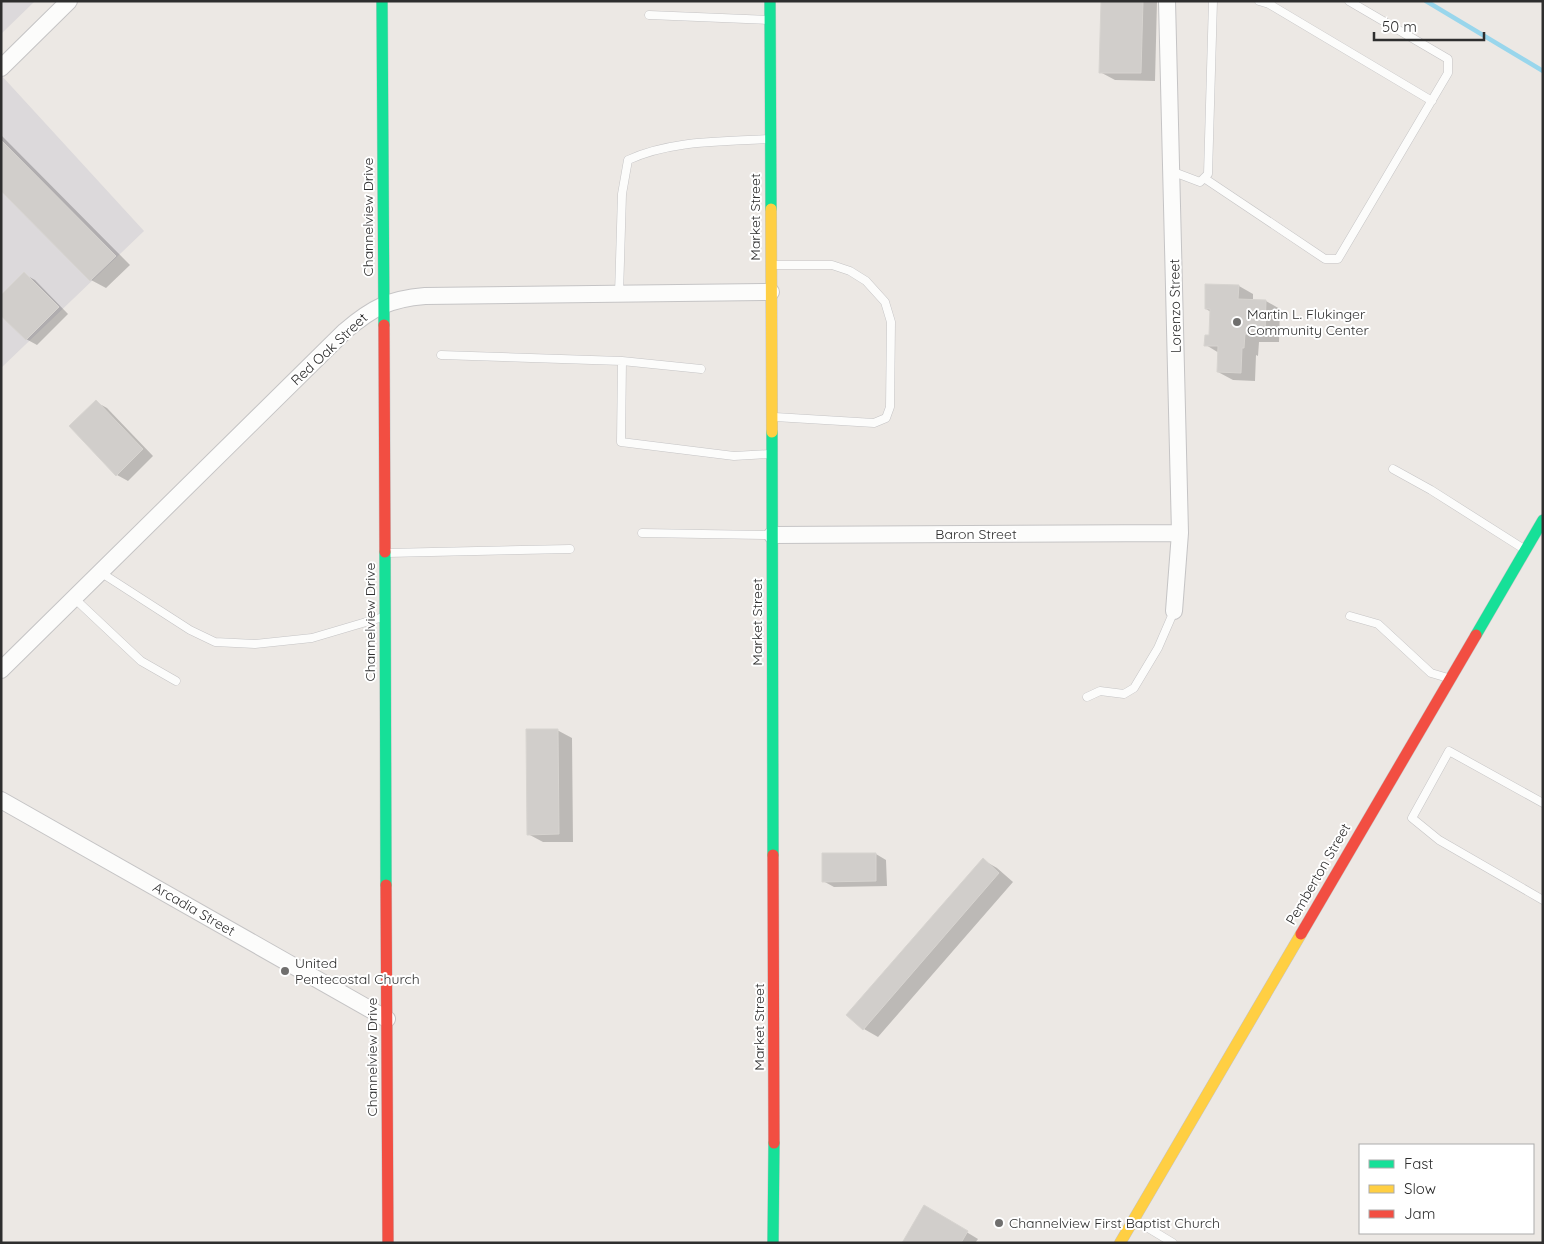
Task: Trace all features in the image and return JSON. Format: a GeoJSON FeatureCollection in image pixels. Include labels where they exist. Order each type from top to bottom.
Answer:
{"type":"FeatureCollection","features":[{"type":"Feature","properties":{"kind":"street"},"geometry":{"type":"LineString","coordinates":[[1,68],[70,1]]}},
{"type":"Feature","properties":{"kind":"street","name":"Channelview Drive"},"geometry":{"type":"LineString","coordinates":[[382,1],[388,1243]]}},
{"type":"Feature","properties":{"kind":"street","name":"Market Street"},"geometry":{"type":"LineString","coordinates":[[770,1],[773,1243]]}},
{"type":"Feature","properties":{"kind":"street","name":"Lorenzo Street"},"geometry":{"type":"LineString","coordinates":[[1167,1],[1180,533],[1174,611]]}},
{"type":"Feature","properties":{"kind":"street","name":"Red Oak Street"},"geometry":{"type":"LineString","coordinates":[[1,670],[345,331],[362,317],[384,304],[425,296],[771,292]]}},
{"type":"Feature","properties":{"kind":"street","name":"Pemberton Street"},"geometry":{"type":"LineString","coordinates":[[1120,1243],[1543,520]]}},
{"type":"Feature","properties":{"kind":"street","name":"Baron Street"},"geometry":{"type":"LineString","coordinates":[[772,535],[1180,533]]}},
{"type":"Feature","properties":{"kind":"street","name":"Arcadia Street"},"geometry":{"type":"LineString","coordinates":[[1,800],[387,1019]]}},
{"type":"Feature","properties":{"kind":"lane"},"geometry":{"type":"LineString","coordinates":[[1171,171],[1200,182],[1208,174],[1212,1]]}},
{"type":"Feature","properties":{"kind":"lane"},"geometry":{"type":"LineString","coordinates":[[1259,1],[1270,3],[1432,102]]}},
{"type":"Feature","properties":{"kind":"lane"},"geometry":{"type":"LineString","coordinates":[[1204,178],[1325,259],[1338,259],[1448,74],[1448,58],[1349,1]]}},
{"type":"Feature","properties":{"kind":"lane"},"geometry":{"type":"LineString","coordinates":[[649,15],[770,20]]}},
{"type":"Feature","properties":{"kind":"lane"},"geometry":{"type":"LineString","coordinates":[[619,294],[622,194],[628,160],[643,153],[660,149],[696,144],[770,139]]}},
{"type":"Feature","properties":{"kind":"lane"},"geometry":{"type":"LineString","coordinates":[[770,265],[832,265],[850,271],[866,280],[885,302],[891,322],[890,407],[886,418],[874,423],[771,417]]}},
{"type":"Feature","properties":{"kind":"lane"},"geometry":{"type":"LineString","coordinates":[[441,355],[622,361],[701,369]]}},
{"type":"Feature","properties":{"kind":"lane"},"geometry":{"type":"LineString","coordinates":[[622,361],[621,442],[734,456],[771,453]]}},
{"type":"Feature","properties":{"kind":"lane"},"geometry":{"type":"LineString","coordinates":[[1393,469],[1431,490],[1526,550]]}},
{"type":"Feature","properties":{"kind":"lane"},"geometry":{"type":"LineString","coordinates":[[642,533],[772,535]]}},
{"type":"Feature","properties":{"kind":"lane"},"geometry":{"type":"LineString","coordinates":[[385,552],[570,550]]}},
{"type":"Feature","properties":{"kind":"lane"},"geometry":{"type":"LineString","coordinates":[[100,572],[190,630],[215,642],[255,644],[312,638],[385,617]]}},
{"type":"Feature","properties":{"kind":"lane"},"geometry":{"type":"LineString","coordinates":[[74,598],[141,661],[176,681]]}},
{"type":"Feature","properties":{"kind":"lane"},"geometry":{"type":"LineString","coordinates":[[1087,697],[1100,691],[1124,694],[1134,688],[1158,648],[1174,611]]}},
{"type":"Feature","properties":{"kind":"lane"},"geometry":{"type":"LineString","coordinates":[[1350,616],[1378,624],[1431,673],[1450,679]]}},
{"type":"Feature","properties":{"kind":"lane"},"geometry":{"type":"LineString","coordinates":[[1543,803],[1449,751],[1412,818],[1439,840],[1543,900]]}},
{"type":"Feature","properties":{"kind":"lane"},"geometry":{"type":"LineString","coordinates":[[1134,1219],[1173,1243]]}},
{"type":"Feature","properties":{"kind":"shaded area"},"geometry":{"type":"Polygon","coordinates":[[[1,1],[35,1],[1,34],[1,1]]]}},
{"type":"Feature","properties":{"kind":"shaded area"},"geometry":{"type":"Polygon","coordinates":[[[1,75],[144,231],[1,368],[1,75]]]}},
{"type":"Feature","properties":{"kind":"building"},"geometry":{"type":"Polygon","coordinates":[[[1101,1],[1143,1],[1141,73],[1099,73],[1101,1]]]}},
{"type":"Feature","properties":{"kind":"building"},"geometry":{"type":"Polygon","coordinates":[[[1,140],[116,256],[90,281],[1,191],[1,140]]]}},
{"type":"Feature","properties":{"kind":"building"},"geometry":{"type":"Polygon","coordinates":[[[24,272],[59,307],[26,340],[1,316],[1,295],[24,272]]]}},
{"type":"Feature","properties":{"kind":"building","name":"Martin L. Flukinger Community Center"},"geometry":{"type":"Polygon","coordinates":[[[1205,284],[1239,285],[1238,299],[1266,300],[1265,335],[1245,334],[1244,348],[1242,348],[1241,373],[1217,372],[1218,346],[1204,346],[1205,335],[1209,335],[1210,309],[1205,309],[1205,284]]]}},
{"type":"Feature","properties":{"kind":"building"},"geometry":{"type":"Polygon","coordinates":[[[96,400],[143,449],[116,476],[69,426],[96,400]]]}},
{"type":"Feature","properties":{"kind":"building"},"geometry":{"type":"Polygon","coordinates":[[[526,729],[558,729],[559,834],[527,835],[526,729]]]}},
{"type":"Feature","properties":{"kind":"building"},"geometry":{"type":"Polygon","coordinates":[[[822,853],[876,853],[876,881],[822,882],[822,853]]]}},
{"type":"Feature","properties":{"kind":"building"},"geometry":{"type":"Polygon","coordinates":[[[983,858],[999,873],[863,1030],[846,1015],[983,858]]]}},
{"type":"Feature","properties":{"kind":"building"},"geometry":{"type":"Polygon","coordinates":[[[924,1205],[968,1231],[961,1243],[902,1243],[924,1205]]]}},
{"type":"Feature","properties":{"kind":"waterway"},"geometry":{"type":"LineString","coordinates":[[1426,1],[1543,71]]}},
{"type":"Feature","properties":{"kind":"traffic: fast"},"geometry":{"type":"LineString","coordinates":[[382,1],[384,325]]}},
{"type":"Feature","properties":{"kind":"traffic: fast"},"geometry":{"type":"LineString","coordinates":[[770,1],[771,209]]}},
{"type":"Feature","properties":{"kind":"traffic: fast"},"geometry":{"type":"LineString","coordinates":[[772,432],[773,855]]}},
{"type":"Feature","properties":{"kind":"traffic: fast"},"geometry":{"type":"LineString","coordinates":[[1476,635],[1543,520]]}},
{"type":"Feature","properties":{"kind":"traffic: fast"},"geometry":{"type":"LineString","coordinates":[[385,552],[386,885]]}},
{"type":"Feature","properties":{"kind":"traffic: fast"},"geometry":{"type":"LineString","coordinates":[[773,1243],[774,1143]]}},
{"type":"Feature","properties":{"kind":"traffic: slow"},"geometry":{"type":"LineString","coordinates":[[771,209],[772,432]]}},
{"type":"Feature","properties":{"kind":"traffic: slow"},"geometry":{"type":"LineString","coordinates":[[1120,1243],[1301,934]]}},
{"type":"Feature","properties":{"kind":"traffic: jam"},"geometry":{"type":"LineString","coordinates":[[384,325],[385,552]]}},
{"type":"Feature","properties":{"kind":"traffic: jam"},"geometry":{"type":"LineString","coordinates":[[1301,934],[1476,635]]}},
{"type":"Feature","properties":{"kind":"traffic: jam"},"geometry":{"type":"LineString","coordinates":[[773,855],[774,1143]]}},
{"type":"Feature","properties":{"kind":"traffic: jam"},"geometry":{"type":"LineString","coordinates":[[386,885],[388,1243]]}},
{"type":"Feature","properties":{"kind":"place","name":"Martin L. Flukinger Community Center"},"geometry":{"type":"Point","coordinates":[1237,322]}},
{"type":"Feature","properties":{"kind":"place","name":"United Pentecostal Church"},"geometry":{"type":"Point","coordinates":[285,971]}},
{"type":"Feature","properties":{"kind":"place","name":"Channelview First Baptist Church"},"geometry":{"type":"Point","coordinates":[999,1223]}}]}
